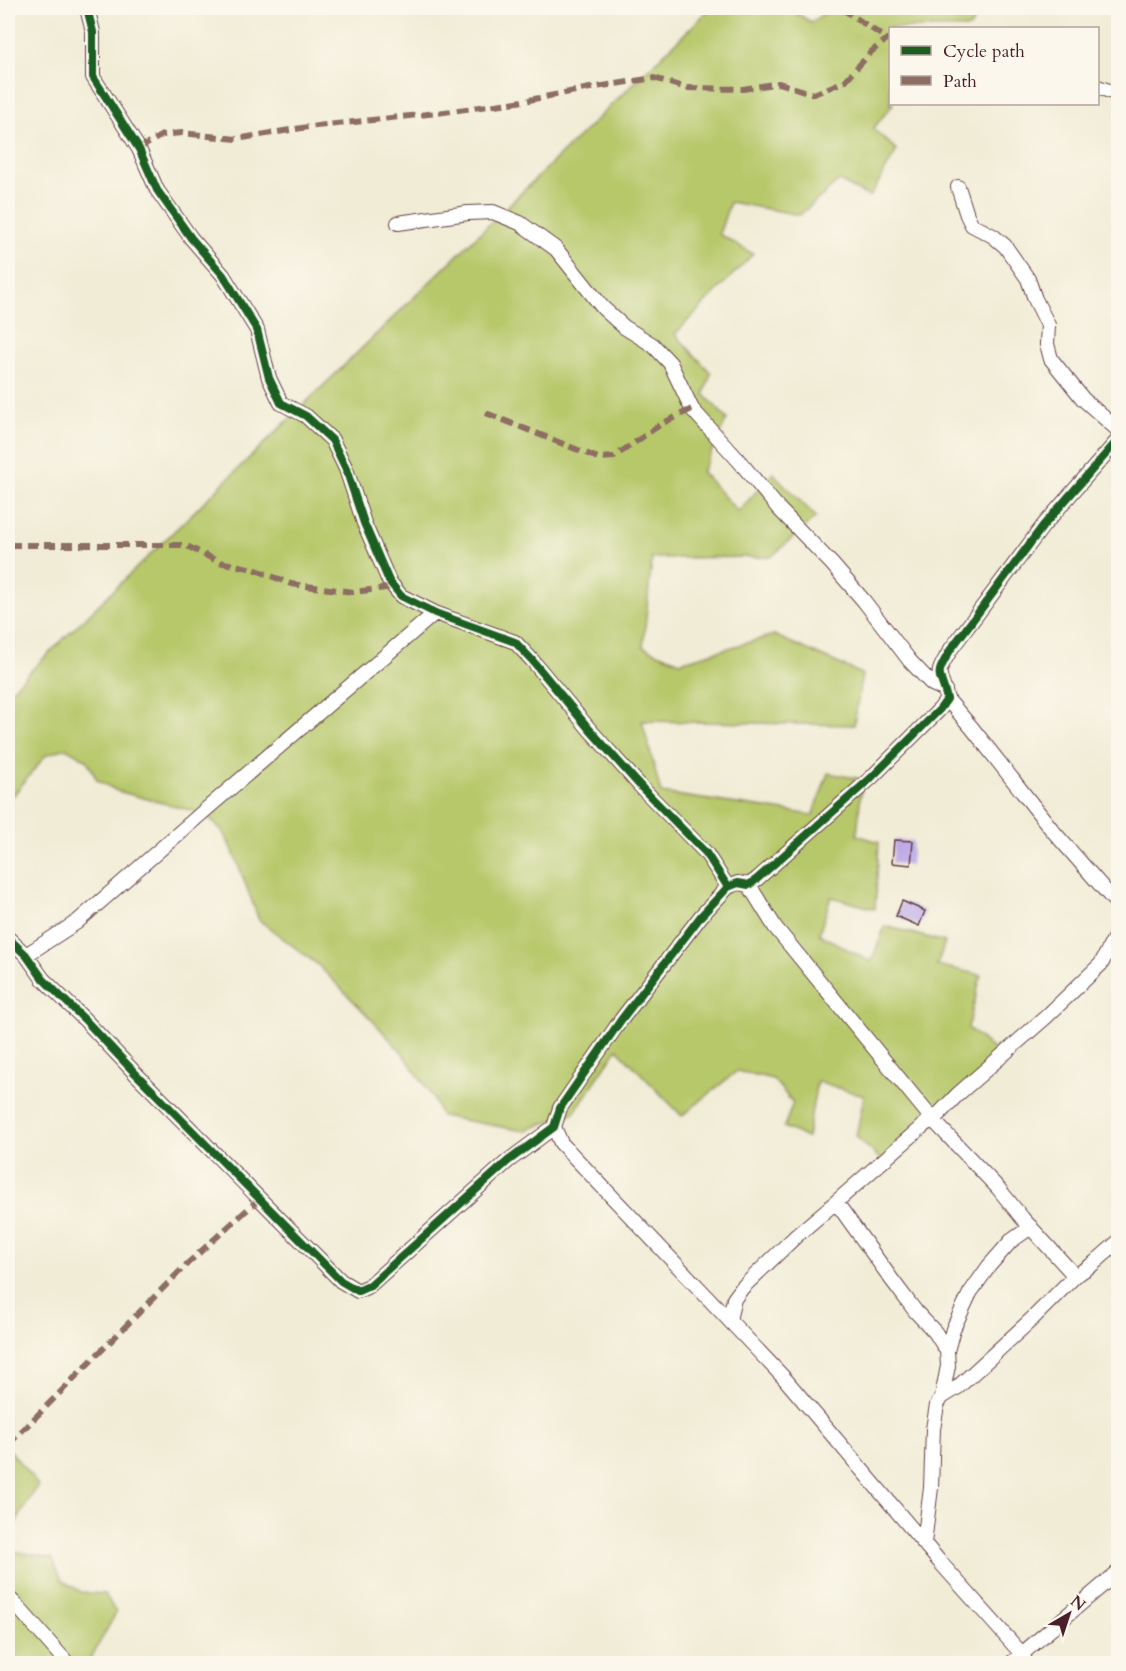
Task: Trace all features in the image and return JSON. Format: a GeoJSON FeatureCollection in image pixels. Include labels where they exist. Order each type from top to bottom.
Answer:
{"type":"FeatureCollection","features":[{"type":"Feature","properties":{"kind":"street"},"geometry":{"type":"LineString","coordinates":[[87,8],[93,32],[93,77],[139,149],[157,190],[191,238],[223,275],[257,330],[269,378],[281,403],[306,416],[332,440],[346,469],[364,523],[389,581],[401,596],[435,613],[515,642],[643,789],[706,854],[728,887]]}},
{"type":"Feature","properties":{"kind":"street"},"geometry":{"type":"LineString","coordinates":[[1099,87],[1119,94]]}},
{"type":"Feature","properties":{"kind":"street"},"geometry":{"type":"LineString","coordinates":[[958,187],[972,225],[993,236],[1005,246],[1028,279],[1048,325],[1047,344],[1051,359],[1083,399],[1119,430]]}},
{"type":"Feature","properties":{"kind":"street"},"geometry":{"type":"LineString","coordinates":[[398,223],[468,213],[493,212],[520,223],[556,249],[603,308],[624,327],[653,345],[670,363],[692,409],[779,509],[832,564],[910,661],[946,695],[1053,831],[1119,905]]}},
{"type":"Feature","properties":{"kind":"street"},"geometry":{"type":"LineString","coordinates":[[946,695],[939,678],[939,669],[951,650],[1043,526],[1119,440]]}},
{"type":"Feature","properties":{"kind":"street"},"geometry":{"type":"LineString","coordinates":[[26,955],[77,922],[435,613]]}},
{"type":"Feature","properties":{"kind":"street"},"geometry":{"type":"LineString","coordinates":[[749,885],[871,778],[946,695]]}},
{"type":"Feature","properties":{"kind":"street"},"geometry":{"type":"LineString","coordinates":[[8,938],[26,955],[43,979],[208,1148],[341,1281],[358,1291],[369,1286],[508,1161],[554,1127],[560,1108],[621,1020],[701,916],[728,887],[738,883],[749,885],[775,927],[933,1119],[998,1188],[1075,1276]]}},
{"type":"Feature","properties":{"kind":"street"},"geometry":{"type":"LineString","coordinates":[[729,1320],[734,1299],[742,1288],[796,1236],[933,1119],[1046,1017],[1101,964],[1119,932]]}},
{"type":"Feature","properties":{"kind":"street"},"geometry":{"type":"LineString","coordinates":[[554,1127],[561,1143],[790,1385],[1024,1658]]}},
{"type":"Feature","properties":{"kind":"street"},"geometry":{"type":"LineString","coordinates":[[836,1202],[892,1280],[935,1332],[947,1352]]}},
{"type":"Feature","properties":{"kind":"street"},"geometry":{"type":"LineString","coordinates":[[924,1543],[931,1488],[933,1429],[942,1397],[948,1366],[947,1352],[953,1329],[970,1293],[989,1266],[1011,1241],[1030,1227]]}},
{"type":"Feature","properties":{"kind":"street"},"geometry":{"type":"LineString","coordinates":[[942,1397],[958,1387],[1032,1320],[1075,1276],[1119,1242]]}},
{"type":"Feature","properties":{"kind":"street"},"geometry":{"type":"LineString","coordinates":[[1010,1664],[1024,1658],[1119,1572]]}},
{"type":"Feature","properties":{"kind":"street"},"geometry":{"type":"LineString","coordinates":[[8,1599],[16,1605],[68,1664]]}},
{"type":"Feature","properties":{"kind":"green space"},"geometry":{"type":"Polygon","coordinates":[[[711,8],[788,8],[811,22],[832,8],[981,8],[971,27],[889,27],[889,105],[892,105],[873,129],[897,150],[870,197],[839,181],[800,215],[730,202],[719,234],[753,254],[675,334],[711,373],[704,394],[727,419],[702,472],[738,512],[773,473],[816,517],[771,557],[652,558],[643,647],[680,662],[774,635],[862,674],[854,725],[642,721],[661,793],[813,815],[828,773],[862,779],[857,835],[879,842],[875,909],[831,897],[819,934],[871,962],[885,926],[945,942],[937,965],[981,975],[968,1028],[1004,1058],[889,1167],[856,1137],[864,1096],[817,1081],[807,1138],[784,1127],[793,1103],[773,1079],[737,1071],[682,1116],[617,1049],[574,1113],[524,1131],[441,1116],[432,1096],[405,1056],[373,1021],[318,965],[259,920],[233,851],[222,831],[205,814],[117,791],[97,780],[87,760],[66,748],[46,755],[8,802],[8,693],[711,8]]]}},
{"type":"Feature","properties":{"kind":"green space"},"geometry":{"type":"Polygon","coordinates":[[[8,1448],[38,1485],[8,1536],[8,1448]]]}},
{"type":"Feature","properties":{"kind":"green space"},"geometry":{"type":"Polygon","coordinates":[[[8,1550],[52,1558],[62,1580],[81,1592],[105,1594],[116,1613],[88,1663],[8,1663],[8,1550]]]}},
{"type":"Feature","properties":{"kind":"building"},"geometry":{"type":"Polygon","coordinates":[[[894,840],[913,841],[911,865],[892,863],[894,840]]]}},
{"type":"Feature","properties":{"kind":"building"},"geometry":{"type":"Polygon","coordinates":[[[902,901],[925,911],[919,926],[896,916],[902,901]]]}},
{"type":"Feature","properties":{"kind":"marked path"},"geometry":{"type":"LineString","coordinates":[[841,8],[887,39]]}},
{"type":"Feature","properties":{"kind":"marked path"},"geometry":{"type":"LineString","coordinates":[[139,149],[162,135],[182,133],[237,139],[308,127],[524,101],[654,78],[686,88],[743,89],[779,83],[814,94],[845,81],[872,51],[889,39]]}},
{"type":"Feature","properties":{"kind":"marked path"},"geometry":{"type":"LineString","coordinates":[[486,413],[598,458],[614,457],[661,424],[692,409]]}},
{"type":"Feature","properties":{"kind":"marked path"},"geometry":{"type":"LineString","coordinates":[[8,545],[185,545],[219,562],[254,569],[291,584],[353,592],[394,587]]}},
{"type":"Feature","properties":{"kind":"marked path"},"geometry":{"type":"LineString","coordinates":[[8,1445],[188,1263],[259,1199]]}},
{"type":"Feature","properties":{"kind":"marked path"},"geometry":{"type":"LineString","coordinates":[[8,1594],[11,1600]]}},
{"type":"Feature","properties":{"kind":"cycle path"},"geometry":{"type":"LineString","coordinates":[[87,8],[93,32],[93,77],[139,149],[157,190],[191,238],[223,275],[257,330],[269,378],[281,403],[306,416],[332,440],[346,469],[364,523],[389,581],[401,596],[435,613],[515,642],[643,789],[706,853],[728,887]]}},
{"type":"Feature","properties":{"kind":"cycle path"},"geometry":{"type":"LineString","coordinates":[[8,938],[26,955],[43,979],[341,1281],[358,1291],[369,1286],[508,1161],[554,1127],[560,1108],[621,1020],[701,916],[728,887],[738,883],[749,885],[757,879],[871,778],[940,709],[947,699],[940,678],[940,670],[951,649],[1043,526],[1118,440]]}}]}
